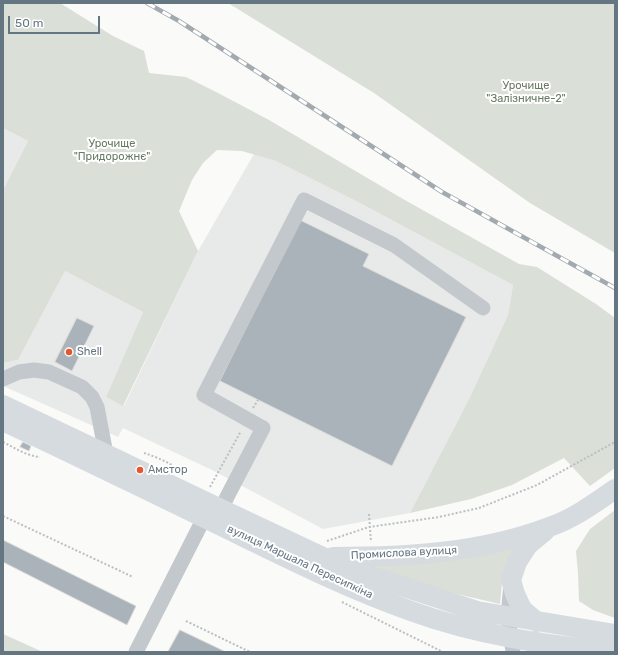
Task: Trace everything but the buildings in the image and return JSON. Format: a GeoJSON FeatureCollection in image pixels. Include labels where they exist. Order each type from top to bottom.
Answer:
{"type":"FeatureCollection","features":[{"type":"Feature","properties":{"kind":"main road","name":"вулиця Маршала Пересипкіна"},"geometry":{"type":"LineString","coordinates":[[3,405],[106,454],[217,511],[283,556],[360,591],[411,612],[512,645],[615,652]]}},
{"type":"Feature","properties":{"kind":"main road","name":"вулиця Маршала Пересипкіна"},"geometry":{"type":"LineString","coordinates":[[3,421],[217,511],[325,549],[368,575],[477,611],[537,622]]}},
{"type":"Feature","properties":{"kind":"main road","name":"Промислова вулиця"},"geometry":{"type":"LineString","coordinates":[[325,549],[373,557],[459,550],[494,544],[550,527],[578,513],[615,489]]}},
{"type":"Feature","properties":{"kind":"main road"},"geometry":{"type":"LineString","coordinates":[[550,527],[528,545],[517,562],[511,580],[515,594],[522,609],[537,622],[615,634]]}},
{"type":"Feature","properties":{"kind":"street"},"geometry":{"type":"LineString","coordinates":[[136,652],[263,428],[204,395],[304,200],[394,245],[483,308]]}},
{"type":"Feature","properties":{"kind":"street"},"geometry":{"type":"LineString","coordinates":[[3,379],[19,372],[34,370],[49,372],[82,387],[92,397],[96,407],[106,454]]}},
{"type":"Feature","properties":{"kind":"street"},"geometry":{"type":"LineString","coordinates":[[511,580],[508,617],[512,645]]}},
{"type":"Feature","properties":{"kind":"path"},"geometry":{"type":"LineString","coordinates":[[217,511],[210,487],[258,400]]}},
{"type":"Feature","properties":{"kind":"path"},"geometry":{"type":"LineString","coordinates":[[325,549],[369,527],[479,508],[537,485],[615,442]]}},
{"type":"Feature","properties":{"kind":"path"},"geometry":{"type":"LineString","coordinates":[[140,452],[156,457],[174,466],[182,473]]}},
{"type":"Feature","properties":{"kind":"path"},"geometry":{"type":"LineString","coordinates":[[204,484],[210,487]]}},
{"type":"Feature","properties":{"kind":"path"},"geometry":{"type":"LineString","coordinates":[[369,514],[369,527],[373,557]]}},
{"type":"Feature","properties":{"kind":"path"},"geometry":{"type":"LineString","coordinates":[[3,516],[133,577]]}},
{"type":"Feature","properties":{"kind":"path"},"geometry":{"type":"LineString","coordinates":[[186,621],[250,652]]}},
{"type":"Feature","properties":{"kind":"shaded area"},"geometry":{"type":"Polygon","coordinates":[[[3,128],[28,141],[3,190],[3,128]]]}},
{"type":"Feature","properties":{"kind":"shaded area"},"geometry":{"type":"Polygon","coordinates":[[[254,154],[276,161],[358,202],[513,285],[508,315],[469,399],[410,513],[323,529],[214,471],[123,428],[118,437],[3,386],[3,363],[18,360],[65,271],[143,312],[106,397],[124,406],[198,251],[254,154]]]}},
{"type":"Feature","properties":{"kind":"green space","name":"Урочище \"Придорожнє\""},"geometry":{"type":"Polygon","coordinates":[[[3,3],[60,3],[113,36],[144,51],[149,73],[186,77],[220,94],[269,120],[403,199],[519,264],[537,267],[596,304],[615,318],[615,468],[590,486],[564,458],[512,485],[471,499],[410,513],[469,399],[508,315],[513,285],[358,202],[276,161],[242,151],[217,150],[203,163],[192,180],[179,211],[198,251],[123,406],[106,397],[143,312],[65,271],[18,360],[3,363],[3,190],[28,141],[3,128],[3,3]]]}},
{"type":"Feature","properties":{"kind":"green space","name":"Урочище \"Залізничне-2\""},"geometry":{"type":"Polygon","coordinates":[[[228,3],[615,3],[615,253],[530,203],[374,93],[228,3]]]}},
{"type":"Feature","properties":{"kind":"green space"},"geometry":{"type":"Polygon","coordinates":[[[615,510],[615,618],[593,610],[579,601],[576,551],[590,529],[615,510]]]}},
{"type":"Feature","properties":{"kind":"green space"},"geometry":{"type":"Polygon","coordinates":[[[515,546],[502,582],[500,604],[431,588],[367,564],[515,546]]]}},
{"type":"Feature","properties":{"kind":"green space"},"geometry":{"type":"Polygon","coordinates":[[[3,634],[43,652],[3,652],[3,634]]]}},
{"type":"Feature","properties":{"kind":"railway"},"geometry":{"type":"LineString","coordinates":[[147,3],[179,21],[442,192],[615,288]]}},
{"type":"Feature","properties":{"kind":"place","name":"Shell"},"geometry":{"type":"Point","coordinates":[69,352]}},
{"type":"Feature","properties":{"kind":"place","name":"Амстор"},"geometry":{"type":"Point","coordinates":[140,470]}}]}
